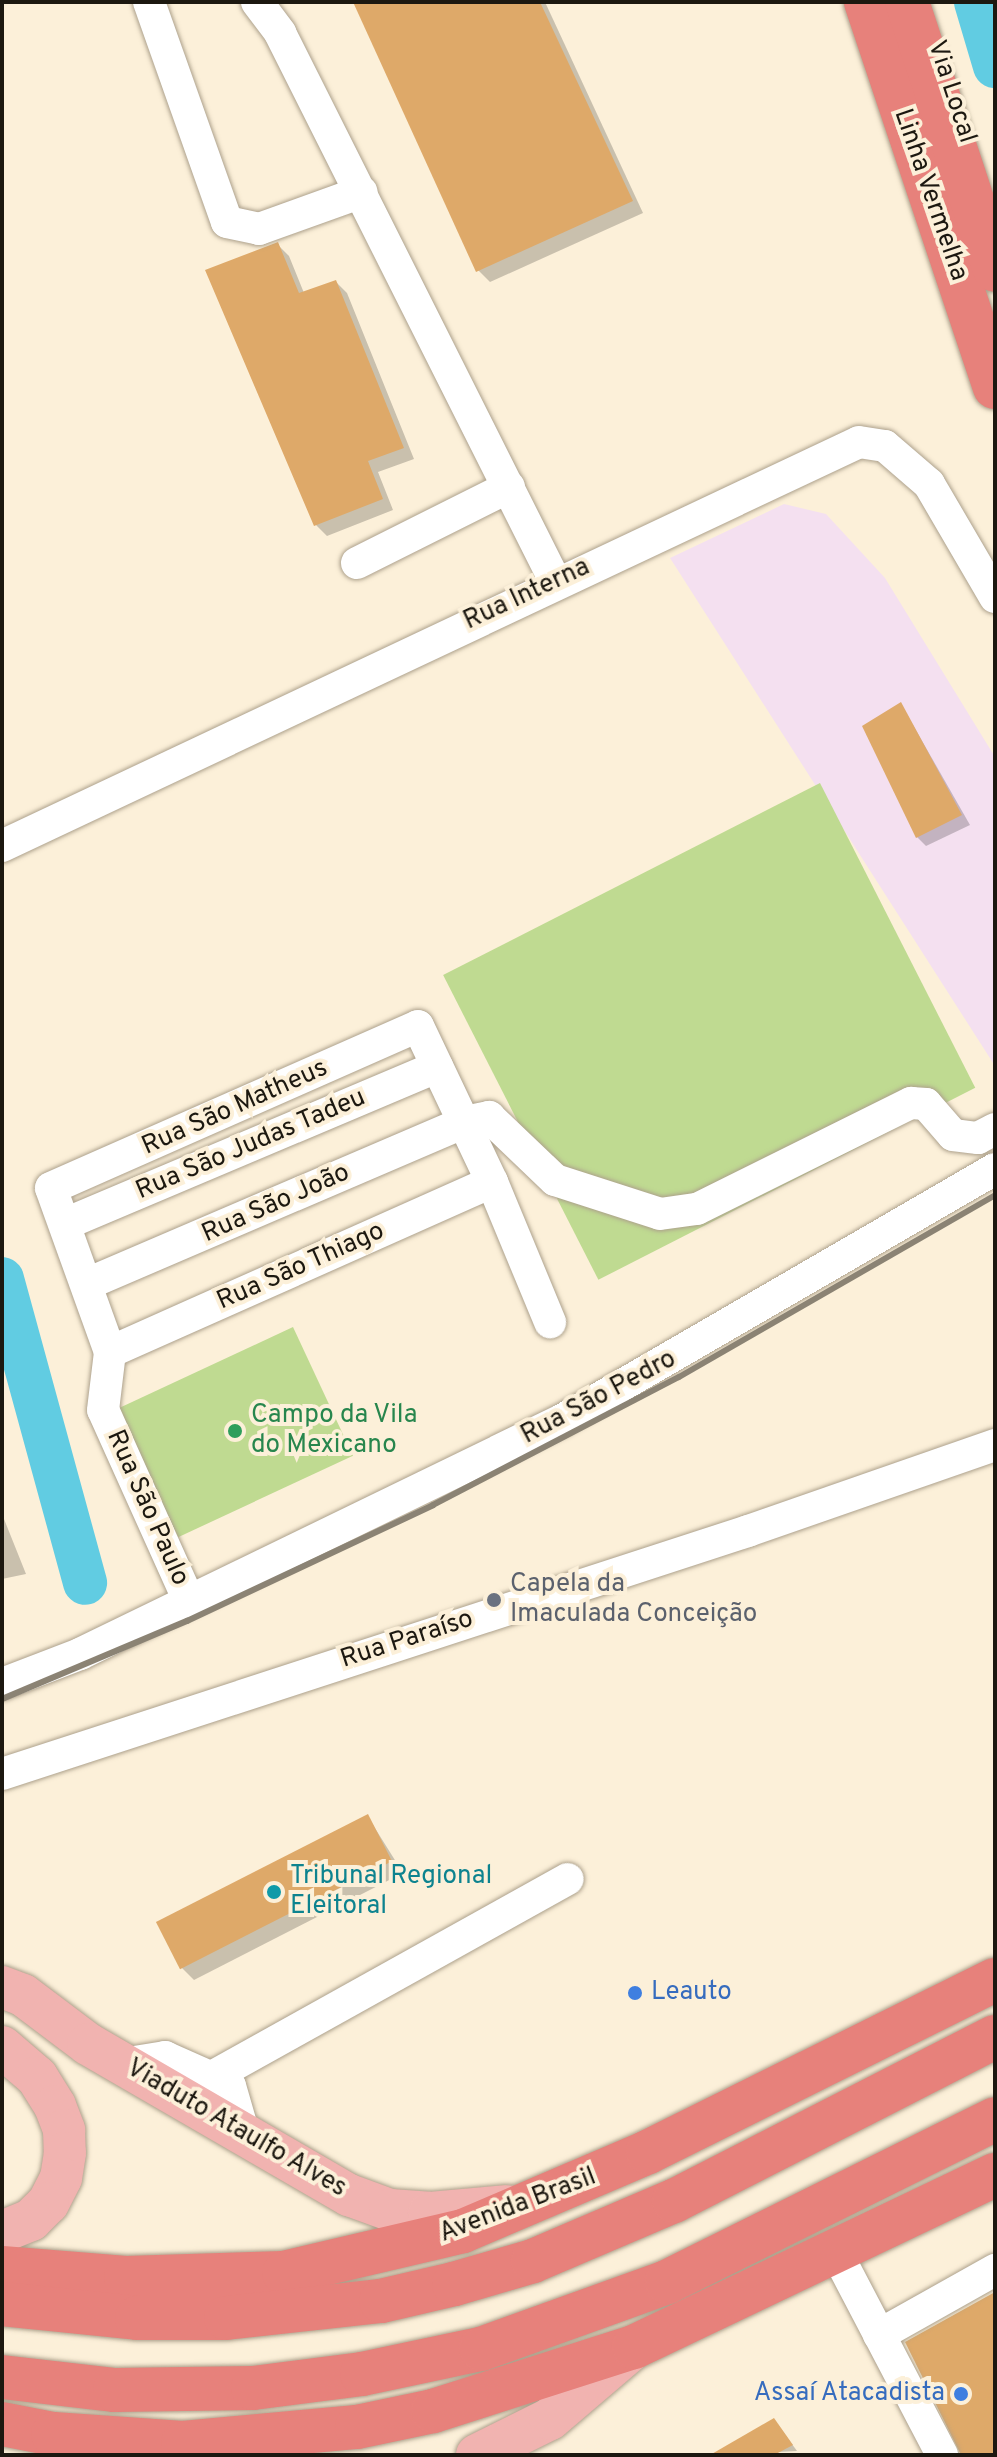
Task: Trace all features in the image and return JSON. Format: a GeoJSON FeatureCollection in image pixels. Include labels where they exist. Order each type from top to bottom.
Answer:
{"type":"FeatureCollection","features":[{"type":"Feature","properties":{"kind":"highway","name":"Linha Vermelha"},"geometry":{"type":"LineString","coordinates":[[866,2],[995,387]]}},
{"type":"Feature","properties":{"kind":"highway","name":"Linha Vermelha"},"geometry":{"type":"LineString","coordinates":[[907,2],[995,270]]}},
{"type":"Feature","properties":{"kind":"highway","name":"Avenida Brasil"},"geometry":{"type":"LineString","coordinates":[[2,2268],[126,2278],[284,2273],[383,2254],[537,2203],[995,1980]]}},
{"type":"Feature","properties":{"kind":"highway","name":"Avenida Brasil"},"geometry":{"type":"LineString","coordinates":[[2,2304],[137,2318],[226,2318],[381,2301],[454,2284],[533,2261],[674,2201],[995,2037]]}},
{"type":"Feature","properties":{"kind":"highway"},"geometry":{"type":"LineString","coordinates":[[2,2377],[115,2390],[253,2388],[362,2374],[481,2349],[667,2282],[995,2119]]}},
{"type":"Feature","properties":{"kind":"highway"},"geometry":{"type":"LineString","coordinates":[[2,2424],[53,2434],[191,2449],[357,2427],[509,2390],[616,2353],[995,2175]]}},
{"type":"Feature","properties":{"kind":"highway"},"geometry":{"type":"LineString","coordinates":[[2,2395],[93,2413],[238,2419],[430,2394],[616,2353]]}},
{"type":"Feature","properties":{"kind":"main road","name":"Viaduto Ataulfo Alves"},"geometry":{"type":"LineString","coordinates":[[2,1987],[23,1995],[105,2054],[316,2180],[390,2210],[429,2213],[537,2203]]}},
{"type":"Feature","properties":{"kind":"main road"},"geometry":{"type":"LineString","coordinates":[[2,2047],[37,2077],[64,2130],[61,2178],[31,2220],[2,2232]]}},
{"type":"Feature","properties":{"kind":"main road"},"geometry":{"type":"LineString","coordinates":[[37,2077],[105,2054]]}},
{"type":"Feature","properties":{"kind":"main road"},"geometry":{"type":"LineString","coordinates":[[477,2455],[550,2419],[616,2353]]}},
{"type":"Feature","properties":{"kind":"street"},"geometry":{"type":"LineString","coordinates":[[149,2],[227,222],[259,229],[362,192]]}},
{"type":"Feature","properties":{"kind":"street"},"geometry":{"type":"LineString","coordinates":[[257,2],[280,33],[362,192],[555,581]]}},
{"type":"Feature","properties":{"kind":"street","name":"Via Local"},"geometry":{"type":"LineString","coordinates":[[922,2],[995,227]]}},
{"type":"Feature","properties":{"kind":"street","name":"Rua Interna"},"geometry":{"type":"LineString","coordinates":[[2,846],[555,581],[859,442],[885,446],[929,484],[995,597]]}},
{"type":"Feature","properties":{"kind":"street"},"geometry":{"type":"LineString","coordinates":[[357,563],[509,487]]}},
{"type":"Feature","properties":{"kind":"street","name":"Rua São Matheus"},"geometry":{"type":"LineString","coordinates":[[51,1188],[418,1026],[437,1067]]}},
{"type":"Feature","properties":{"kind":"street"},"geometry":{"type":"LineString","coordinates":[[437,1067],[492,1182],[550,1322]]}},
{"type":"Feature","properties":{"kind":"street","name":"Rua São Judas Tadeu"},"geometry":{"type":"LineString","coordinates":[[65,1224],[437,1067]]}},
{"type":"Feature","properties":{"kind":"street"},"geometry":{"type":"LineString","coordinates":[[465,1122],[489,1117],[555,1180],[660,1214],[697,1209],[911,1103],[926,1104],[953,1135],[978,1138],[995,1129]]}},
{"type":"Feature","properties":{"kind":"street","name":"Rua São João"},"geometry":{"type":"LineString","coordinates":[[87,1284],[233,1226],[465,1122]]}},
{"type":"Feature","properties":{"kind":"street","name":"Rua São Pedro"},"geometry":{"type":"LineString","coordinates":[[2,1684],[80,1654],[562,1420],[995,1169]]}},
{"type":"Feature","properties":{"kind":"street","name":"Rua São Thiago"},"geometry":{"type":"LineString","coordinates":[[110,1352],[492,1182]]}},
{"type":"Feature","properties":{"kind":"street","name":"Rua São Paulo"},"geometry":{"type":"LineString","coordinates":[[51,1188],[110,1352],[103,1410],[189,1601]]}},
{"type":"Feature","properties":{"kind":"street","name":"Rua Paraíso"},"geometry":{"type":"LineString","coordinates":[[2,1774],[748,1531],[995,1445]]}},
{"type":"Feature","properties":{"kind":"street"},"geometry":{"type":"LineString","coordinates":[[212,2077],[568,1879]]}},
{"type":"Feature","properties":{"kind":"street"},"geometry":{"type":"LineString","coordinates":[[105,2054],[165,2057],[212,2077],[233,2090],[245,2138]]}},
{"type":"Feature","properties":{"kind":"street"},"geometry":{"type":"LineString","coordinates":[[836,2252],[942,2455]]}},
{"type":"Feature","properties":{"kind":"street"},"geometry":{"type":"LineString","coordinates":[[879,2335],[995,2270]]}},
{"type":"Feature","properties":{"kind":"shaded area"},"geometry":{"type":"Polygon","coordinates":[[[784,504],[826,514],[885,578],[995,757],[995,1066],[670,558],[784,504]]]}},
{"type":"Feature","properties":{"kind":"green space"},"geometry":{"type":"Polygon","coordinates":[[[820,783],[975,1088],[598,1280],[443,975],[820,783]]]}},
{"type":"Feature","properties":{"kind":"green space","name":"Campo da Vila do Mexicano"},"geometry":{"type":"Polygon","coordinates":[[[293,1327],[353,1456],[178,1537],[118,1409],[293,1327]]]}},
{"type":"Feature","properties":{"kind":"building"},"geometry":{"type":"Polygon","coordinates":[[[353,2],[540,2],[633,201],[476,272],[353,2]]]}},
{"type":"Feature","properties":{"kind":"building"},"geometry":{"type":"Polygon","coordinates":[[[278,242],[299,293],[336,280],[404,448],[368,461],[383,499],[314,526],[205,270],[278,242]]]}},
{"type":"Feature","properties":{"kind":"building"},"geometry":{"type":"Polygon","coordinates":[[[901,702],[962,815],[916,838],[862,726],[901,702]]]}},
{"type":"Feature","properties":{"kind":"building","name":"Tribunal Regional Eleitoral"},"geometry":{"type":"Polygon","coordinates":[[[368,1814],[392,1861],[180,1969],[156,1922],[368,1814]]]}},
{"type":"Feature","properties":{"kind":"building","name":"Assaí Atacadista"},"geometry":{"type":"Polygon","coordinates":[[[995,2292],[995,2455],[961,2455],[905,2342],[995,2292]]]}},
{"type":"Feature","properties":{"kind":"building"},"geometry":{"type":"Polygon","coordinates":[[[774,2418],[793,2445],[774,2455],[710,2455],[774,2418]]]}},
{"type":"Feature","properties":{"kind":"waterway"},"geometry":{"type":"LineString","coordinates":[[976,2],[995,66]]}},
{"type":"Feature","properties":{"kind":"waterway"},"geometry":{"type":"LineString","coordinates":[[2,1279],[85,1583]]}},
{"type":"Feature","properties":{"kind":"railway"},"geometry":{"type":"LineString","coordinates":[[2,1699],[187,1621],[433,1505],[679,1377],[995,1195]]}},
{"type":"Feature","properties":{"kind":"place","name":"Campo da Vila do Mexicano"},"geometry":{"type":"Point","coordinates":[235,1431]}},
{"type":"Feature","properties":{"kind":"place","name":"Capela da Imaculada Conceição"},"geometry":{"type":"Point","coordinates":[494,1600]}},
{"type":"Feature","properties":{"kind":"place","name":"Tribunal Regional Eleitoral"},"geometry":{"type":"Point","coordinates":[274,1892]}},
{"type":"Feature","properties":{"kind":"place","name":"Leauto"},"geometry":{"type":"Point","coordinates":[635,1993]}},
{"type":"Feature","properties":{"kind":"place","name":"Assaí Atacadista"},"geometry":{"type":"Point","coordinates":[961,2394]}}]}
